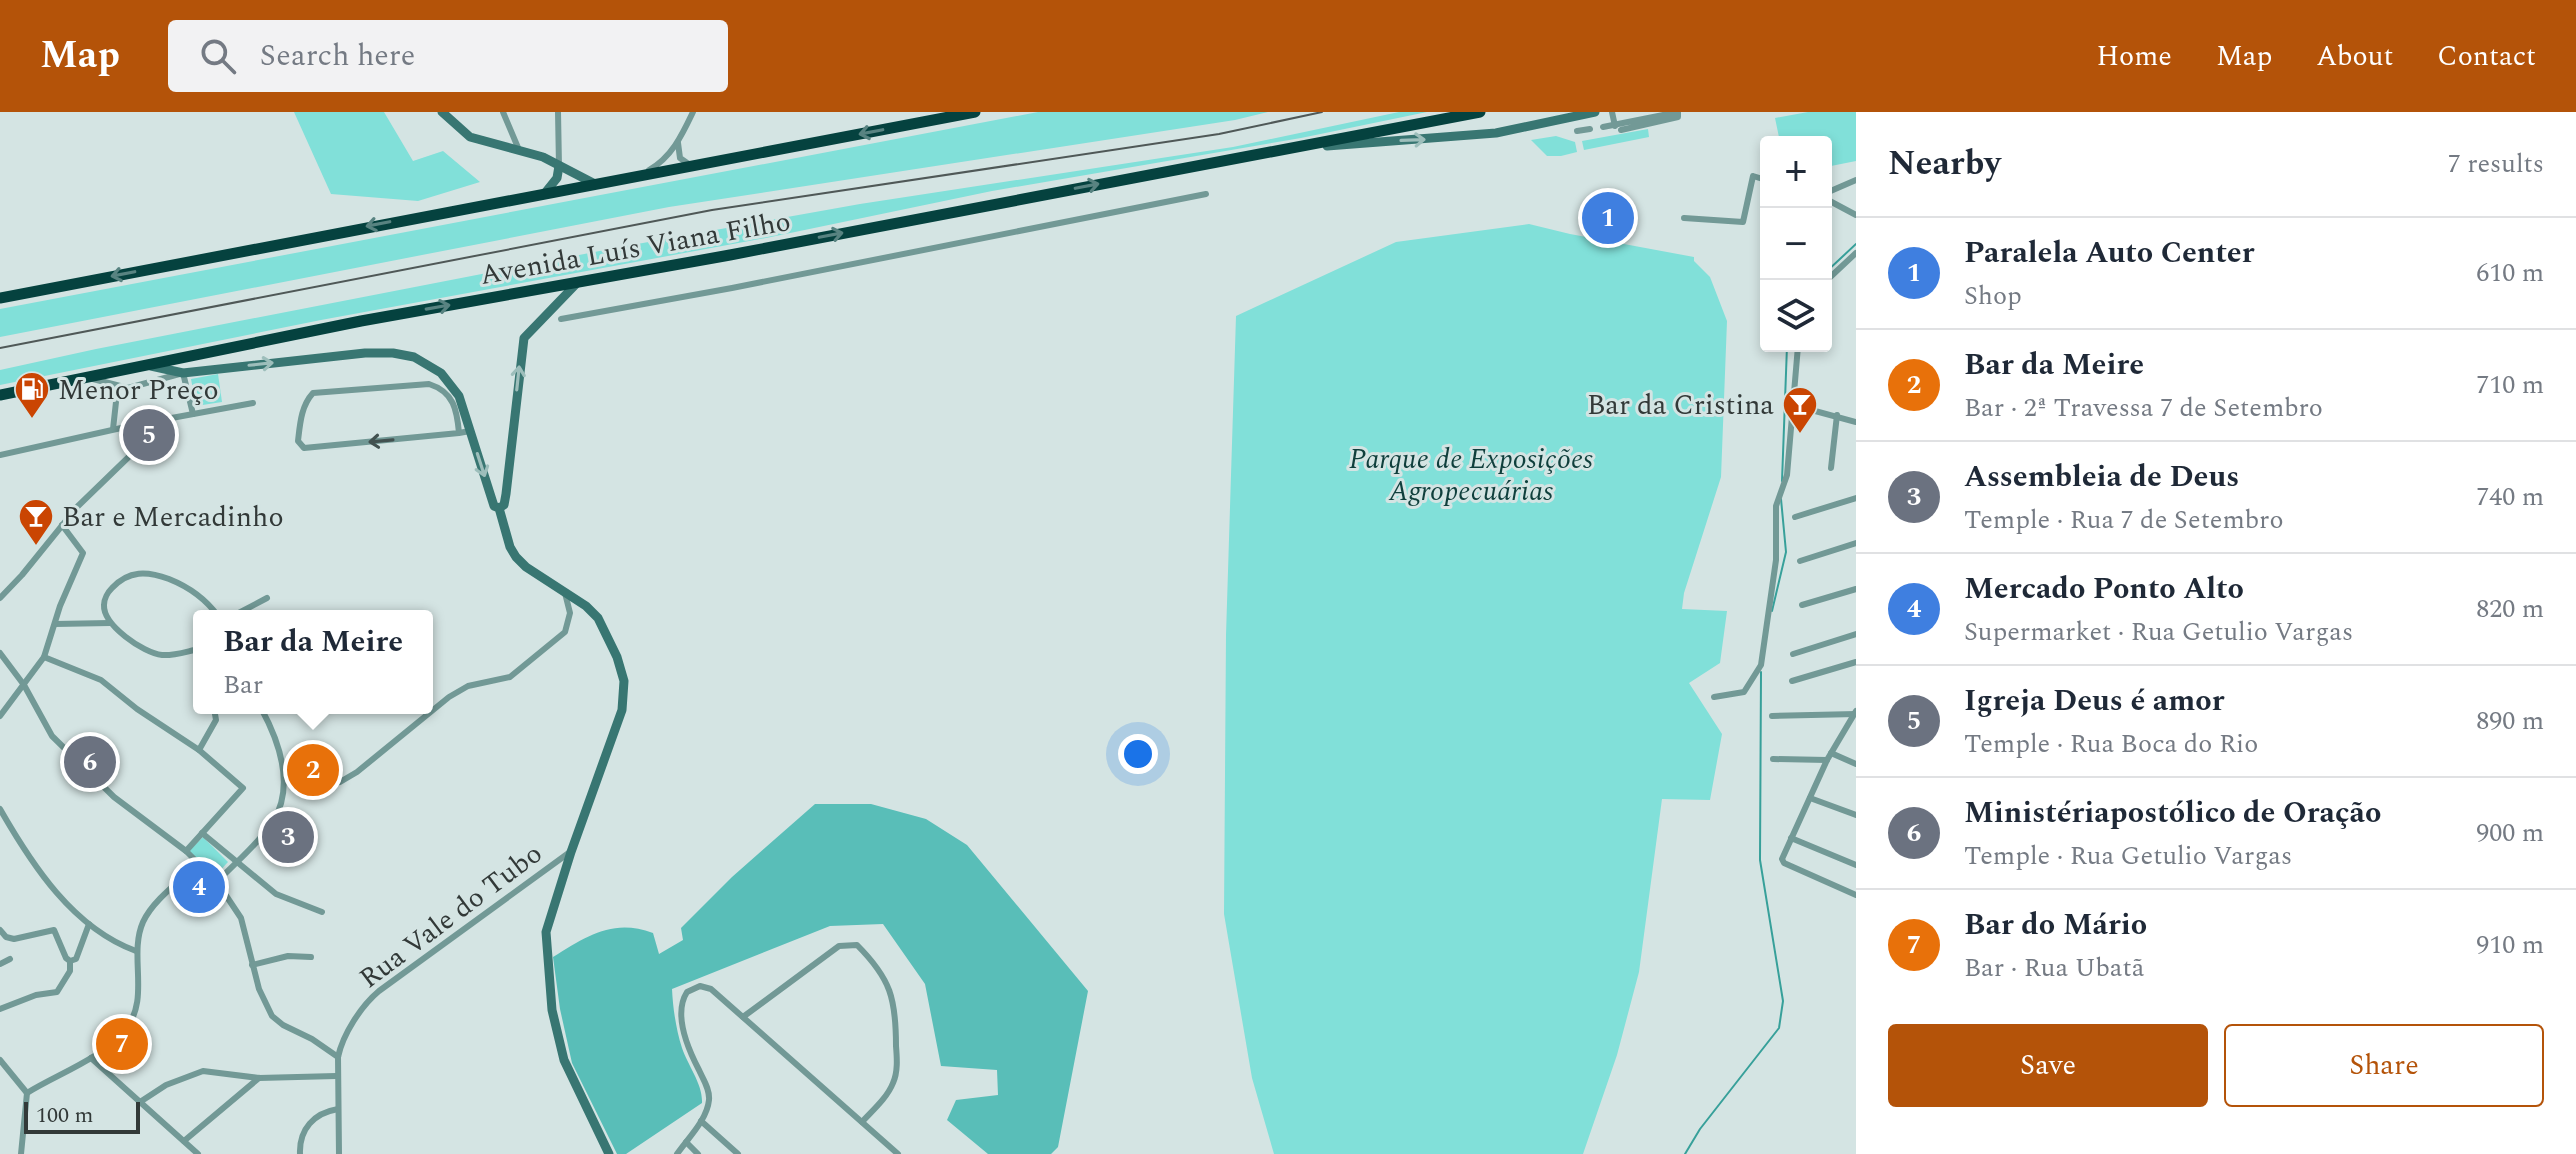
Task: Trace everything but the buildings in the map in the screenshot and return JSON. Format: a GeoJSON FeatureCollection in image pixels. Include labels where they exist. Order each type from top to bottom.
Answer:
{"type":"FeatureCollection","features":[{"type":"Feature","properties":{"kind":"highway"},"geometry":{"type":"LineString","coordinates":[[0,298],[975,112]]}},
{"type":"Feature","properties":{"kind":"highway","name":"Avenida Luís Viana Filho"},"geometry":{"type":"LineString","coordinates":[[0,395],[361,321],[1480,112]]}},
{"type":"Feature","properties":{"kind":"main road"},"geometry":{"type":"LineString","coordinates":[[442,112],[470,137],[543,157],[595,184]]}},
{"type":"Feature","properties":{"kind":"main road","name":"Avenida Luís Viana Filho"},"geometry":{"type":"LineString","coordinates":[[1279,149],[1496,133],[1595,112]]}},
{"type":"Feature","properties":{"kind":"main road"},"geometry":{"type":"LineString","coordinates":[[545,193],[557,178],[559,166]]}},
{"type":"Feature","properties":{"kind":"main road"},"geometry":{"type":"LineString","coordinates":[[499,508],[504,505],[506,494],[524,338],[578,282]]}},
{"type":"Feature","properties":{"kind":"main road"},"geometry":{"type":"LineString","coordinates":[[150,365],[183,373],[365,353],[403,354],[423,361],[449,380],[459,396],[494,506],[499,508],[516,557],[526,567],[565,590],[598,618],[617,657],[624,681],[622,710],[546,932],[552,1010],[564,1060],[609,1154]]}},
{"type":"Feature","properties":{"kind":"street"},"geometry":{"type":"LineString","coordinates":[[503,112],[519,150]]}},
{"type":"Feature","properties":{"kind":"street"},"geometry":{"type":"LineString","coordinates":[[558,112],[559,166]]}},
{"type":"Feature","properties":{"kind":"street"},"geometry":{"type":"LineString","coordinates":[[627,179],[658,165],[678,143],[693,112]]}},
{"type":"Feature","properties":{"kind":"street"},"geometry":{"type":"LineString","coordinates":[[1612,112],[1618,128]]}},
{"type":"Feature","properties":{"kind":"street"},"geometry":{"type":"LineString","coordinates":[[1603,127],[1618,128],[1678,117],[1678,112],[1618,128]]}},
{"type":"Feature","properties":{"kind":"street"},"geometry":{"type":"LineString","coordinates":[[1577,131],[1590,129]]}},
{"type":"Feature","properties":{"kind":"street"},"geometry":{"type":"LineString","coordinates":[[678,143],[680,158],[693,167]]}},
{"type":"Feature","properties":{"kind":"street"},"geometry":{"type":"LineString","coordinates":[[1684,218],[1743,222],[1753,176],[1760,178]]}},
{"type":"Feature","properties":{"kind":"street"},"geometry":{"type":"LineString","coordinates":[[1832,193],[1856,180]]}},
{"type":"Feature","properties":{"kind":"street"},"geometry":{"type":"LineString","coordinates":[[548,311],[565,318],[1206,194]]}},
{"type":"Feature","properties":{"kind":"street"},"geometry":{"type":"LineString","coordinates":[[1832,200],[1856,215]]}},
{"type":"Feature","properties":{"kind":"street"},"geometry":{"type":"LineString","coordinates":[[1827,280],[1856,253]]}},
{"type":"Feature","properties":{"kind":"street"},"geometry":{"type":"LineString","coordinates":[[1714,697],[1744,692],[1761,665],[1776,560],[1777,498],[1787,475],[1797,352]]}},
{"type":"Feature","properties":{"kind":"street"},"geometry":{"type":"LineString","coordinates":[[86,379],[128,388],[183,373],[193,414]]}},
{"type":"Feature","properties":{"kind":"street"},"geometry":{"type":"LineString","coordinates":[[459,433],[455,405],[429,384],[313,393],[301,415],[298,441],[304,448],[459,433],[470,431]]}},
{"type":"Feature","properties":{"kind":"street"},"geometry":{"type":"LineString","coordinates":[[113,429],[114,385]]}},
{"type":"Feature","properties":{"kind":"street"},"geometry":{"type":"LineString","coordinates":[[0,455],[113,429],[253,403]]}},
{"type":"Feature","properties":{"kind":"street"},"geometry":{"type":"LineString","coordinates":[[1793,405],[1856,422]]}},
{"type":"Feature","properties":{"kind":"street"},"geometry":{"type":"LineString","coordinates":[[1831,468],[1837,415]]}},
{"type":"Feature","properties":{"kind":"street"},"geometry":{"type":"LineString","coordinates":[[0,598],[62,525],[140,446],[139,424]]}},
{"type":"Feature","properties":{"kind":"street"},"geometry":{"type":"LineString","coordinates":[[1795,517],[1856,498]]}},
{"type":"Feature","properties":{"kind":"street"},"geometry":{"type":"LineString","coordinates":[[0,716],[44,657],[83,553],[62,525]]}},
{"type":"Feature","properties":{"kind":"street"},"geometry":{"type":"LineString","coordinates":[[1800,561],[1856,543]]}},
{"type":"Feature","properties":{"kind":"street"},"geometry":{"type":"LineString","coordinates":[[193,650],[160,655],[132,642],[110,623],[104,605],[108,593],[120,580],[142,572],[188,588],[213,610]]}},
{"type":"Feature","properties":{"kind":"street"},"geometry":{"type":"LineString","coordinates":[[1802,605],[1856,589]]}},
{"type":"Feature","properties":{"kind":"street"},"geometry":{"type":"LineString","coordinates":[[433,710],[468,686],[510,677],[565,632],[570,613],[565,590]]}},
{"type":"Feature","properties":{"kind":"street"},"geometry":{"type":"LineString","coordinates":[[244,610],[267,598]]}},
{"type":"Feature","properties":{"kind":"street"},"geometry":{"type":"LineString","coordinates":[[55,624],[110,623]]}},
{"type":"Feature","properties":{"kind":"street"},"geometry":{"type":"LineString","coordinates":[[1793,654],[1856,634]]}},
{"type":"Feature","properties":{"kind":"street"},"geometry":{"type":"LineString","coordinates":[[0,653],[24,685],[52,736],[114,797],[186,851],[217,882],[238,912],[262,997],[272,1016],[338,1057]]}},
{"type":"Feature","properties":{"kind":"street"},"geometry":{"type":"LineString","coordinates":[[44,657],[101,680],[137,709],[199,750],[243,788],[186,851]]}},
{"type":"Feature","properties":{"kind":"street"},"geometry":{"type":"LineString","coordinates":[[1792,681],[1856,662]]}},
{"type":"Feature","properties":{"kind":"street"},"geometry":{"type":"LineString","coordinates":[[1772,716],[1856,713]]}},
{"type":"Feature","properties":{"kind":"street"},"geometry":{"type":"LineString","coordinates":[[1856,713],[1829,757],[1782,856],[1783,862],[1856,895]]}},
{"type":"Feature","properties":{"kind":"street"},"geometry":{"type":"LineString","coordinates":[[199,750],[216,720],[215,714]]}},
{"type":"Feature","properties":{"kind":"street"},"geometry":{"type":"LineString","coordinates":[[217,882],[272,823],[277,812],[284,777],[279,748],[264,714]]}},
{"type":"Feature","properties":{"kind":"street"},"geometry":{"type":"LineString","coordinates":[[284,777],[329,784],[340,782],[357,772],[428,714]]}},
{"type":"Feature","properties":{"kind":"street"},"geometry":{"type":"LineString","coordinates":[[1773,759],[1829,757],[1856,764]]}},
{"type":"Feature","properties":{"kind":"street"},"geometry":{"type":"LineString","coordinates":[[1810,798],[1856,815]]}},
{"type":"Feature","properties":{"kind":"street"},"geometry":{"type":"LineString","coordinates":[[0,809],[62,899],[89,924],[136,951]]}},
{"type":"Feature","properties":{"kind":"street"},"geometry":{"type":"LineString","coordinates":[[202,833],[276,894],[322,912]]}},
{"type":"Feature","properties":{"kind":"street"},"geometry":{"type":"LineString","coordinates":[[1791,838],[1856,865]]}},
{"type":"Feature","properties":{"kind":"street","name":"Rua Vale do Tubo"},"geometry":{"type":"LineString","coordinates":[[339,1154],[338,1057],[347,1035],[371,998],[571,852]]}},
{"type":"Feature","properties":{"kind":"street"},"geometry":{"type":"LineString","coordinates":[[27,1093],[91,1058],[116,1039],[130,1023],[140,982],[136,951],[141,925],[148,912],[198,864]]}},
{"type":"Feature","properties":{"kind":"street"},"geometry":{"type":"LineString","coordinates":[[70,961],[76,959],[89,924]]}},
{"type":"Feature","properties":{"kind":"street"},"geometry":{"type":"LineString","coordinates":[[0,930],[6,937],[14,939],[54,930],[70,961],[70,971],[57,992],[36,995],[0,1009]]}},
{"type":"Feature","properties":{"kind":"street"},"geometry":{"type":"LineString","coordinates":[[743,1017],[839,946],[857,945],[869,957],[892,993],[896,1026],[895,1080],[862,1122]]}},
{"type":"Feature","properties":{"kind":"street"},"geometry":{"type":"LineString","coordinates":[[252,965],[288,956],[311,957]]}},
{"type":"Feature","properties":{"kind":"street"},"geometry":{"type":"LineString","coordinates":[[0,964],[10,959]]}},
{"type":"Feature","properties":{"kind":"street"},"geometry":{"type":"LineString","coordinates":[[677,1154],[707,1108],[709,1094],[687,1045],[681,1007],[687,992],[706,986],[898,1154]]}},
{"type":"Feature","properties":{"kind":"street"},"geometry":{"type":"LineString","coordinates":[[91,1058],[198,1154]]}},
{"type":"Feature","properties":{"kind":"street"},"geometry":{"type":"LineString","coordinates":[[0,1060],[27,1093],[21,1154]]}},
{"type":"Feature","properties":{"kind":"street"},"geometry":{"type":"LineString","coordinates":[[140,1102],[166,1085],[203,1071],[259,1078],[336,1076]]}},
{"type":"Feature","properties":{"kind":"street"},"geometry":{"type":"LineString","coordinates":[[184,1141],[259,1078]]}},
{"type":"Feature","properties":{"kind":"street"},"geometry":{"type":"LineString","coordinates":[[300,1154],[301,1137],[312,1119],[325,1111],[338,1109]]}},
{"type":"Feature","properties":{"kind":"street"},"geometry":{"type":"LineString","coordinates":[[701,1121],[738,1154]]}},
{"type":"Feature","properties":{"kind":"street"},"geometry":{"type":"LineString","coordinates":[[686,1142],[698,1154]]}},
{"type":"Feature","properties":{"kind":"green space"},"geometry":{"type":"Polygon","coordinates":[[[294,112],[384,112],[413,161],[443,151],[480,182],[418,201],[331,194],[294,112]]]}},
{"type":"Feature","properties":{"kind":"green space"},"geometry":{"type":"Polygon","coordinates":[[[1038,112],[1268,112],[1235,120],[669,207],[0,337],[0,309],[1038,112]]]}},
{"type":"Feature","properties":{"kind":"green space"},"geometry":{"type":"Polygon","coordinates":[[[1399,112],[1427,112],[1301,138],[992,191],[771,237],[321,320],[0,385],[0,370],[96,349],[615,248],[860,204],[1233,147],[1399,112]]]}},
{"type":"Feature","properties":{"kind":"green space"},"geometry":{"type":"Polygon","coordinates":[[[1808,112],[1856,112],[1856,161],[1832,166],[1832,136],[1779,136],[1775,118],[1808,112]]]}},
{"type":"Feature","properties":{"kind":"green space"},"geometry":{"type":"Polygon","coordinates":[[[1648,129],[1649,137],[1584,150],[1582,141],[1648,129]]]}},
{"type":"Feature","properties":{"kind":"green space"},"geometry":{"type":"Polygon","coordinates":[[[1556,136],[1575,142],[1577,152],[1547,156],[1531,140],[1556,136]]]}},
{"type":"Feature","properties":{"kind":"green space","name":"Parque de Exposições Agropecuárias"},"geometry":{"type":"Polygon","coordinates":[[[1529,224],[1694,257],[1694,261],[1710,277],[1727,321],[1721,477],[1684,593],[1682,609],[1727,611],[1720,663],[1689,683],[1722,734],[1710,800],[1662,799],[1639,972],[1617,1055],[1583,1154],[1274,1154],[1252,1078],[1224,914],[1226,635],[1236,316],[1396,242],[1529,224]]]}},
{"type":"Feature","properties":{"kind":"green space"},"geometry":{"type":"Polygon","coordinates":[[[218,374],[222,402],[196,406],[191,379],[218,374]]]}},
{"type":"Feature","properties":{"kind":"green space"},"geometry":{"type":"Polygon","coordinates":[[[203,837],[228,862],[215,876],[189,851],[203,837]]]}},
{"type":"Feature","properties":{"kind":"shaded area"},"geometry":{"type":"Polygon","coordinates":[[[815,804],[871,804],[926,819],[967,845],[1088,991],[1058,1147],[1051,1154],[988,1154],[947,1120],[956,1100],[998,1095],[997,1070],[941,1066],[925,984],[883,924],[830,926],[672,989],[680,1041],[698,1082],[702,1103],[626,1154],[617,1154],[572,1063],[553,957],[589,936],[613,928],[625,927],[653,933],[659,954],[683,940],[681,928],[732,877],[815,804]]]}},
{"type":"Feature","properties":{"kind":"waterway"},"geometry":{"type":"LineString","coordinates":[[1832,266],[1856,244]]}},
{"type":"Feature","properties":{"kind":"waterway"},"geometry":{"type":"LineString","coordinates":[[1782,481],[1787,352]]}},
{"type":"Feature","properties":{"kind":"waterway"},"geometry":{"type":"LineString","coordinates":[[1772,611],[1786,552],[1781,499]]}},
{"type":"Feature","properties":{"kind":"waterway"},"geometry":{"type":"LineString","coordinates":[[1685,1154],[1700,1129],[1779,1028],[1783,1001],[1760,860],[1761,672]]}},
{"type":"Feature","properties":{"kind":"railway"},"geometry":{"type":"LineString","coordinates":[[0,348],[712,210],[1219,134],[1322,112]]}},
{"type":"Feature","properties":{"kind":"place","name":"Paralela Auto Center"},"geometry":{"type":"Point","coordinates":[1608,218]}},
{"type":"Feature","properties":{"kind":"place","name":"Menor Preço"},"geometry":{"type":"Point","coordinates":[32,420]}},
{"type":"Feature","properties":{"kind":"place","name":"Igreja Deus é amor"},"geometry":{"type":"Point","coordinates":[149,435]}},
{"type":"Feature","properties":{"kind":"place","name":"Bar da Cristina"},"geometry":{"type":"Point","coordinates":[1800,435]}},
{"type":"Feature","properties":{"kind":"place","name":"Bar e Mercadinho"},"geometry":{"type":"Point","coordinates":[36,547]}},
{"type":"Feature","properties":{"kind":"place","name":"Ministériapostólico de Oração"},"geometry":{"type":"Point","coordinates":[90,762]}},
{"type":"Feature","properties":{"kind":"place","name":"Bar da Meire"},"geometry":{"type":"Point","coordinates":[313,770]}},
{"type":"Feature","properties":{"kind":"place","name":"Assembleia de Deus"},"geometry":{"type":"Point","coordinates":[288,837]}},
{"type":"Feature","properties":{"kind":"place","name":"Mercado Ponto Alto"},"geometry":{"type":"Point","coordinates":[199,887]}},
{"type":"Feature","properties":{"kind":"place","name":"Bar do Mário"},"geometry":{"type":"Point","coordinates":[122,1044]}}]}
